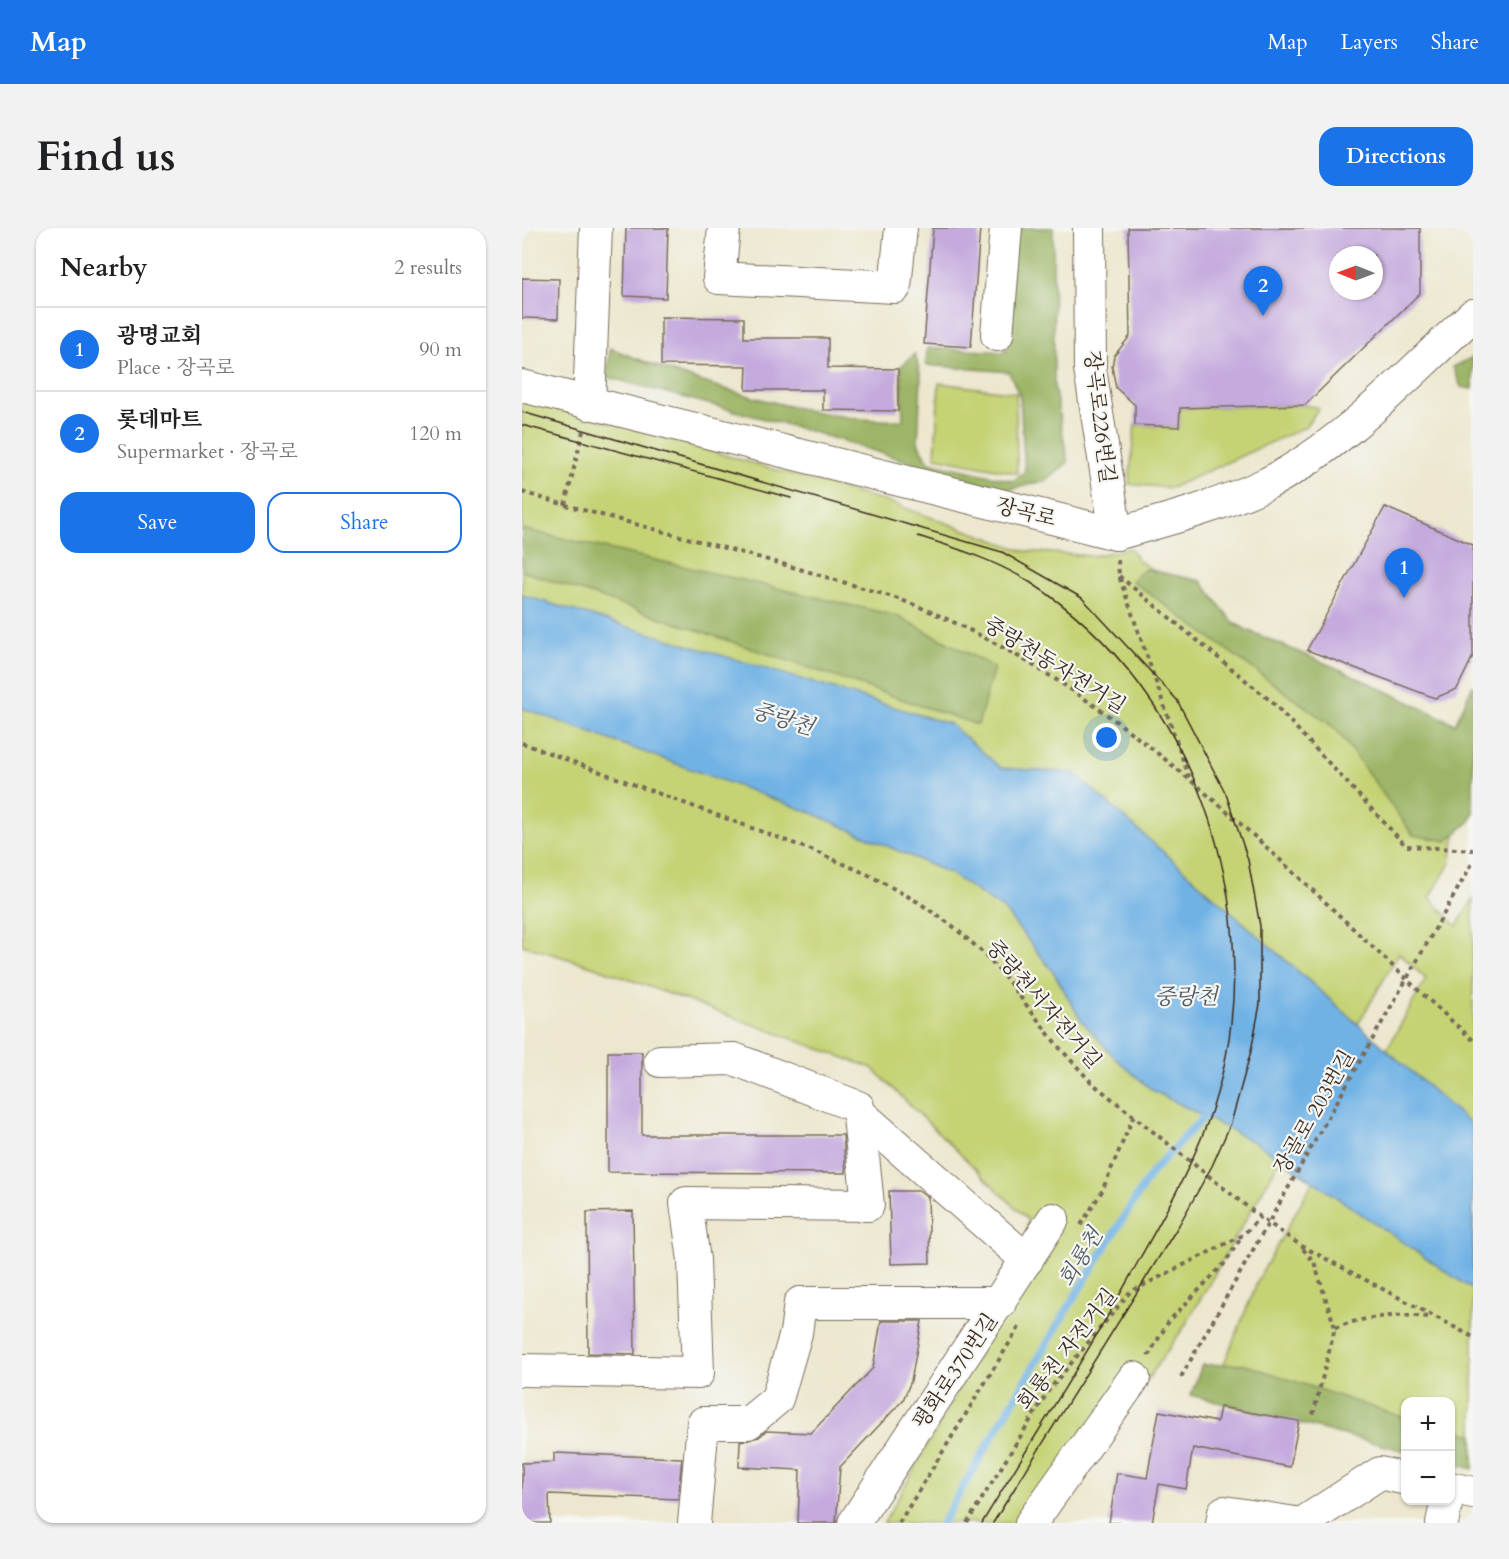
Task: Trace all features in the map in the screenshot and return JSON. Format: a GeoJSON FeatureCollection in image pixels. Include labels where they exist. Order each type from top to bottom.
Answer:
{"type":"FeatureCollection","features":[{"type":"Feature","properties":{"kind":"street"},"geometry":{"type":"LineString","coordinates":[[589,404],[596,228]]}},
{"type":"Feature","properties":{"kind":"street"},"geometry":{"type":"LineString","coordinates":[[724,228],[719,278],[895,287],[901,228]]}},
{"type":"Feature","properties":{"kind":"street"},"geometry":{"type":"LineString","coordinates":[[997,335],[1006,228]]}},
{"type":"Feature","properties":{"kind":"street","name":"장곡로226번길"},"geometry":{"type":"LineString","coordinates":[[1089,228],[1090,369],[1116,534]]}},
{"type":"Feature","properties":{"kind":"street","name":"장곡로"},"geometry":{"type":"LineString","coordinates":[[522,386],[1116,534],[1194,512],[1268,483],[1336,440],[1473,315]]}},
{"type":"Feature","properties":{"kind":"street"},"geometry":{"type":"LineString","coordinates":[[522,1370],[698,1373],[694,1260],[686,1203],[868,1205],[858,1107],[734,1059],[660,1061]]}},
{"type":"Feature","properties":{"kind":"street"},"geometry":{"type":"LineString","coordinates":[[858,1112],[1027,1260]]}},
{"type":"Feature","properties":{"kind":"street","name":"평화로370번길"},"geometry":{"type":"LineString","coordinates":[[854,1523],[1000,1304],[1053,1219]]}},
{"type":"Feature","properties":{"kind":"street"},"geometry":{"type":"LineString","coordinates":[[694,1523],[703,1423],[748,1423],[777,1399],[796,1333],[800,1303],[1000,1304]]}},
{"type":"Feature","properties":{"kind":"street"},"geometry":{"type":"LineString","coordinates":[[1031,1523],[1141,1368]]}},
{"type":"Feature","properties":{"kind":"street"},"geometry":{"type":"LineString","coordinates":[[1303,1523],[1380,1473],[1401,1478]]}},
{"type":"Feature","properties":{"kind":"street"},"geometry":{"type":"LineString","coordinates":[[1455,1489],[1473,1493]]}},
{"type":"Feature","properties":{"kind":"street"},"geometry":{"type":"LineString","coordinates":[[1442,1523],[1446,1505]]}},
{"type":"Feature","properties":{"kind":"street"},"geometry":{"type":"LineString","coordinates":[[1222,1523],[1224,1512],[1295,1523]]}},
{"type":"Feature","properties":{"kind":"path"},"geometry":{"type":"LineString","coordinates":[[565,505],[589,404]]}},
{"type":"Feature","properties":{"kind":"path","name":"중랑천동자전거길"},"geometry":{"type":"LineString","coordinates":[[522,492],[775,561],[920,607],[994,642],[1123,724],[1189,778],[1473,1040]]}},
{"type":"Feature","properties":{"kind":"path"},"geometry":{"type":"LineString","coordinates":[[1116,534],[1119,576],[1189,778]]}},
{"type":"Feature","properties":{"kind":"path"},"geometry":{"type":"LineString","coordinates":[[1119,576],[1272,702],[1406,846],[1473,850]]}},
{"type":"Feature","properties":{"kind":"path","name":"중랑천서자전거길"},"geometry":{"type":"LineString","coordinates":[[522,743],[814,851],[869,874],[908,896],[954,927],[981,951],[1005,976],[1071,1061],[1092,1083],[1260,1217],[1300,1245],[1430,1317],[1473,1337]]}},
{"type":"Feature","properties":{"kind":"path","name":"장골로 203번길"},"geometry":{"type":"LineString","coordinates":[[1181,1377],[1473,862]]}},
{"type":"Feature","properties":{"kind":"path","name":"회룡천 자전거길"},"geometry":{"type":"LineString","coordinates":[[968,1523],[1049,1390],[1130,1292],[1243,1235],[1260,1217]]}},
{"type":"Feature","properties":{"kind":"path"},"geometry":{"type":"LineString","coordinates":[[1141,1368],[1169,1321],[1224,1264],[1243,1235]]}},
{"type":"Feature","properties":{"kind":"path"},"geometry":{"type":"LineString","coordinates":[[1300,1245],[1314,1262],[1335,1328],[1313,1415]]}},
{"type":"Feature","properties":{"kind":"path"},"geometry":{"type":"LineString","coordinates":[[1335,1328],[1355,1319],[1407,1315],[1430,1317]]}},
{"type":"Feature","properties":{"kind":"green space"},"geometry":{"type":"Polygon","coordinates":[[[1013,228],[1053,228],[1054,386],[1068,462],[1048,480],[1003,491],[810,431],[607,377],[610,348],[710,384],[760,399],[857,418],[903,420],[901,366],[915,354],[921,377],[918,443],[929,462],[1013,481],[1025,471],[1020,397],[1009,372],[926,365],[927,348],[1006,352],[1013,228]]]}},
{"type":"Feature","properties":{"kind":"green space"},"geometry":{"type":"Polygon","coordinates":[[[1473,357],[1473,389],[1461,387],[1453,367],[1473,357]]]}},
{"type":"Feature","properties":{"kind":"green space"},"geometry":{"type":"Polygon","coordinates":[[[939,383],[1016,393],[1017,473],[935,457],[939,383]]]}},
{"type":"Feature","properties":{"kind":"green space"},"geometry":{"type":"Polygon","coordinates":[[[522,397],[891,503],[1024,551],[1093,556],[1130,548],[1139,561],[1466,771],[1450,863],[1430,898],[1457,926],[1473,899],[1473,1445],[1455,1440],[1455,1397],[1401,1397],[1401,1426],[1219,1376],[1259,1278],[1426,979],[1399,953],[1186,1324],[1048,1523],[884,1523],[1019,1282],[1028,1220],[872,1068],[595,967],[522,945],[522,397]]]}},
{"type":"Feature","properties":{"kind":"green space"},"geometry":{"type":"Polygon","coordinates":[[[1305,405],[1319,408],[1305,427],[1171,488],[1129,484],[1135,425],[1179,427],[1180,408],[1305,405]]]}},
{"type":"Feature","properties":{"kind":"green space"},"geometry":{"type":"Polygon","coordinates":[[[522,529],[897,616],[994,667],[978,725],[522,571],[522,529]]]}},
{"type":"Feature","properties":{"kind":"green space"},"geometry":{"type":"Polygon","coordinates":[[[1145,569],[1201,581],[1235,625],[1348,673],[1455,724],[1473,685],[1473,813],[1470,821],[1447,841],[1413,835],[1336,729],[1132,581],[1145,569]]]}},
{"type":"Feature","properties":{"kind":"green space"},"geometry":{"type":"Polygon","coordinates":[[[1243,1364],[1401,1417],[1401,1450],[1191,1395],[1202,1365],[1243,1364]]]}},
{"type":"Feature","properties":{"kind":"green space"},"geometry":{"type":"Polygon","coordinates":[[[1455,1430],[1473,1435],[1473,1469],[1455,1464],[1455,1430]]]}},
{"type":"Feature","properties":{"kind":"water","name":"중랑천"},"geometry":{"type":"Polygon","coordinates":[[[522,595],[950,724],[1001,768],[1074,773],[1473,1126],[1473,1290],[1261,1146],[1152,1090],[1116,1059],[1081,1020],[1054,973],[1004,910],[949,873],[812,813],[522,708],[522,595]]]}},
{"type":"Feature","properties":{"kind":"building"},"geometry":{"type":"Polygon","coordinates":[[[626,228],[668,228],[666,298],[624,296],[626,228]]]}},
{"type":"Feature","properties":{"kind":"building"},"geometry":{"type":"Polygon","coordinates":[[[933,228],[980,228],[971,347],[924,344],[933,228]]]}},
{"type":"Feature","properties":{"kind":"building"},"geometry":{"type":"Polygon","coordinates":[[[1128,228],[1420,228],[1420,293],[1305,405],[1180,408],[1179,427],[1135,425],[1135,405],[1116,388],[1112,367],[1114,356],[1130,336],[1128,228]]]}},
{"type":"Feature","properties":{"kind":"building"},"geometry":{"type":"Polygon","coordinates":[[[522,278],[559,279],[558,319],[522,318],[522,278]]]}},
{"type":"Feature","properties":{"kind":"building"},"geometry":{"type":"Polygon","coordinates":[[[661,317],[744,318],[744,338],[828,338],[828,368],[898,369],[898,411],[823,410],[823,390],[746,390],[747,366],[661,365],[661,317]]]}},
{"type":"Feature","properties":{"kind":"building"},"geometry":{"type":"Polygon","coordinates":[[[1385,507],[1473,545],[1473,656],[1457,689],[1435,698],[1307,650],[1385,507]]]}},
{"type":"Feature","properties":{"kind":"building"},"geometry":{"type":"Polygon","coordinates":[[[608,1052],[642,1052],[642,1135],[843,1135],[846,1173],[608,1172],[608,1052]]]}},
{"type":"Feature","properties":{"kind":"building"},"geometry":{"type":"Polygon","coordinates":[[[889,1191],[920,1191],[928,1197],[930,1263],[891,1264],[889,1191]]]}},
{"type":"Feature","properties":{"kind":"building"},"geometry":{"type":"Polygon","coordinates":[[[633,1211],[635,1354],[588,1353],[587,1212],[633,1211]]]}},
{"type":"Feature","properties":{"kind":"building"},"geometry":{"type":"Polygon","coordinates":[[[881,1321],[922,1321],[911,1381],[903,1400],[840,1467],[836,1523],[798,1523],[800,1470],[739,1467],[740,1441],[759,1437],[766,1431],[811,1433],[873,1368],[881,1321]]]}},
{"type":"Feature","properties":{"kind":"building"},"geometry":{"type":"Polygon","coordinates":[[[1220,1407],[1299,1421],[1290,1467],[1193,1448],[1186,1489],[1159,1484],[1152,1523],[1109,1523],[1117,1473],[1147,1478],[1159,1411],[1217,1422],[1220,1407]]]}},
{"type":"Feature","properties":{"kind":"building"},"geometry":{"type":"Polygon","coordinates":[[[554,1453],[682,1458],[678,1499],[549,1494],[550,1523],[522,1523],[522,1463],[554,1462],[554,1453]]]}},
{"type":"Feature","properties":{"kind":"waterway","name":"회룡천"},"geometry":{"type":"LineString","coordinates":[[942,1523],[1075,1296],[1152,1172],[1210,1110]]}},
{"type":"Feature","properties":{"kind":"tram line"},"geometry":{"type":"LineString","coordinates":[[522,412],[1002,552],[1082,598],[1177,700],[1226,794],[1248,860],[1260,926],[1260,1004],[1251,1051],[1231,1123],[1212,1166],[1179,1225],[993,1523]]}},
{"type":"Feature","properties":{"kind":"tram line"},"geometry":{"type":"LineString","coordinates":[[522,425],[791,498]]}},
{"type":"Feature","properties":{"kind":"tram line"},"geometry":{"type":"LineString","coordinates":[[918,536],[988,561],[1028,581],[1089,628],[1139,684],[1180,749],[1210,820],[1228,895],[1234,971],[1227,1047],[1208,1121],[1185,1175],[1101,1327],[982,1523]]}},
{"type":"Feature","properties":{"kind":"place","name":"롯데마트"},"geometry":{"type":"Point","coordinates":[1263,316]}},
{"type":"Feature","properties":{"kind":"place","name":"광명교회"},"geometry":{"type":"Point","coordinates":[1404,598]}}]}
